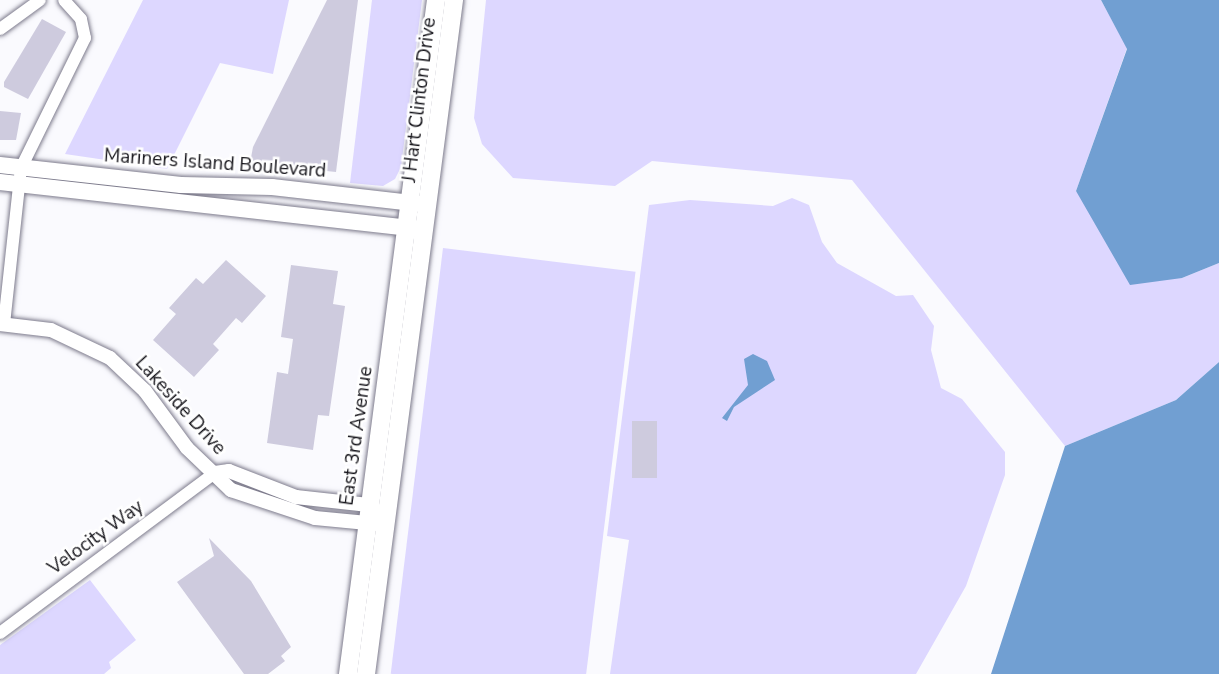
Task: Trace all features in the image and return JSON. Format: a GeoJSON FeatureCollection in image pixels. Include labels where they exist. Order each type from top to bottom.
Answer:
{"type":"FeatureCollection","features":[{"type":"Feature","properties":{"kind":"main road","name":"J Hart Clinton Drive"},"geometry":{"type":"LineString","coordinates":[[409,203],[436,0]]}},
{"type":"Feature","properties":{"kind":"main road","name":"J Hart Clinton Drive"},"geometry":{"type":"LineString","coordinates":[[428,205],[454,0]]}},
{"type":"Feature","properties":{"kind":"main road","name":"Mariners Island Boulevard"},"geometry":{"type":"LineString","coordinates":[[0,165],[428,205]]}},
{"type":"Feature","properties":{"kind":"main road","name":"Mariners Island Boulevard"},"geometry":{"type":"LineString","coordinates":[[0,182],[406,230],[425,227]]}},
{"type":"Feature","properties":{"kind":"main road","name":"East 3rd Avenue"},"geometry":{"type":"LineString","coordinates":[[348,674],[409,203]]}},
{"type":"Feature","properties":{"kind":"main road","name":"East 3rd Avenue"},"geometry":{"type":"LineString","coordinates":[[366,674],[428,205]]}},
{"type":"Feature","properties":{"kind":"street"},"geometry":{"type":"LineString","coordinates":[[0,29],[40,0]]}},
{"type":"Feature","properties":{"kind":"street"},"geometry":{"type":"LineString","coordinates":[[2,324],[21,168],[85,38],[81,19],[64,0]]}},
{"type":"Feature","properties":{"kind":"street","name":"Lakeside Drive"},"geometry":{"type":"LineString","coordinates":[[2,324],[51,330],[110,358],[145,391],[187,448],[231,490],[261,503],[366,526],[386,523]]}},
{"type":"Feature","properties":{"kind":"street","name":"Lakeside Drive"},"geometry":{"type":"LineString","coordinates":[[215,473],[229,471],[296,497],[369,505]]}},
{"type":"Feature","properties":{"kind":"street","name":"Velocity Way"},"geometry":{"type":"LineString","coordinates":[[0,633],[215,473]]}},
{"type":"Feature","properties":{"kind":"street"},"geometry":{"type":"LineString","coordinates":[[369,505],[386,523]]}},
{"type":"Feature","properties":{"kind":"shaded area"},"geometry":{"type":"Polygon","coordinates":[[[143,0],[289,0],[273,74],[220,63],[167,169],[65,154],[143,0]]]}},
{"type":"Feature","properties":{"kind":"shaded area"},"geometry":{"type":"Polygon","coordinates":[[[372,0],[422,0],[401,167],[395,179],[383,186],[350,183],[372,0]]]}},
{"type":"Feature","properties":{"kind":"shaded area"},"geometry":{"type":"Polygon","coordinates":[[[486,0],[1101,0],[1127,48],[1076,191],[1182,278],[1219,263],[1219,362],[1176,400],[1065,446],[852,180],[652,161],[615,186],[513,178],[482,144],[474,118],[486,0]]]}},
{"type":"Feature","properties":{"kind":"shaded area"},"geometry":{"type":"Polygon","coordinates":[[[792,198],[809,205],[822,242],[837,263],[896,296],[913,295],[934,326],[931,350],[941,388],[962,399],[1005,452],[1005,475],[966,586],[916,674],[610,674],[629,540],[607,536],[649,205],[690,200],[773,206],[792,198]]]}},
{"type":"Feature","properties":{"kind":"shaded area"},"geometry":{"type":"Polygon","coordinates":[[[443,248],[636,272],[586,674],[391,674],[443,248]]]}},
{"type":"Feature","properties":{"kind":"shaded area"},"geometry":{"type":"Polygon","coordinates":[[[90,580],[136,640],[109,662],[111,668],[104,674],[0,674],[0,645],[90,580]]]}},
{"type":"Feature","properties":{"kind":"water"},"geometry":{"type":"Polygon","coordinates":[[[1101,0],[1219,0],[1219,263],[1182,278],[1130,285],[1076,191],[1127,49],[1101,0]]]}},
{"type":"Feature","properties":{"kind":"water"},"geometry":{"type":"Polygon","coordinates":[[[753,354],[767,361],[775,380],[734,407],[727,421],[722,418],[748,385],[744,359],[753,354]]]}},
{"type":"Feature","properties":{"kind":"water"},"geometry":{"type":"Polygon","coordinates":[[[1219,362],[1219,674],[991,674],[1065,446],[1176,400],[1219,362]]]}},
{"type":"Feature","properties":{"kind":"building"},"geometry":{"type":"Polygon","coordinates":[[[327,0],[358,0],[336,172],[250,163],[253,147],[327,0]]]}},
{"type":"Feature","properties":{"kind":"building"},"geometry":{"type":"Polygon","coordinates":[[[42,19],[66,32],[28,99],[4,87],[4,82],[42,19]]]}},
{"type":"Feature","properties":{"kind":"building"},"geometry":{"type":"Polygon","coordinates":[[[0,111],[21,113],[16,140],[0,140],[0,111]]]}},
{"type":"Feature","properties":{"kind":"building"},"geometry":{"type":"Polygon","coordinates":[[[226,260],[266,296],[242,323],[236,318],[213,344],[219,350],[194,377],[153,340],[176,314],[169,308],[196,278],[203,284],[226,260]]]}},
{"type":"Feature","properties":{"kind":"building"},"geometry":{"type":"Polygon","coordinates":[[[291,265],[338,271],[333,304],[345,306],[329,416],[318,415],[313,450],[267,443],[277,372],[288,374],[293,339],[281,337],[291,265]]]}},
{"type":"Feature","properties":{"kind":"building"},"geometry":{"type":"Polygon","coordinates":[[[632,421],[657,421],[657,478],[632,478],[632,421]]]}},
{"type":"Feature","properties":{"kind":"building"},"geometry":{"type":"Polygon","coordinates":[[[209,538],[251,581],[291,647],[281,656],[285,661],[268,674],[244,674],[177,582],[214,556],[209,538]]]}}]}
